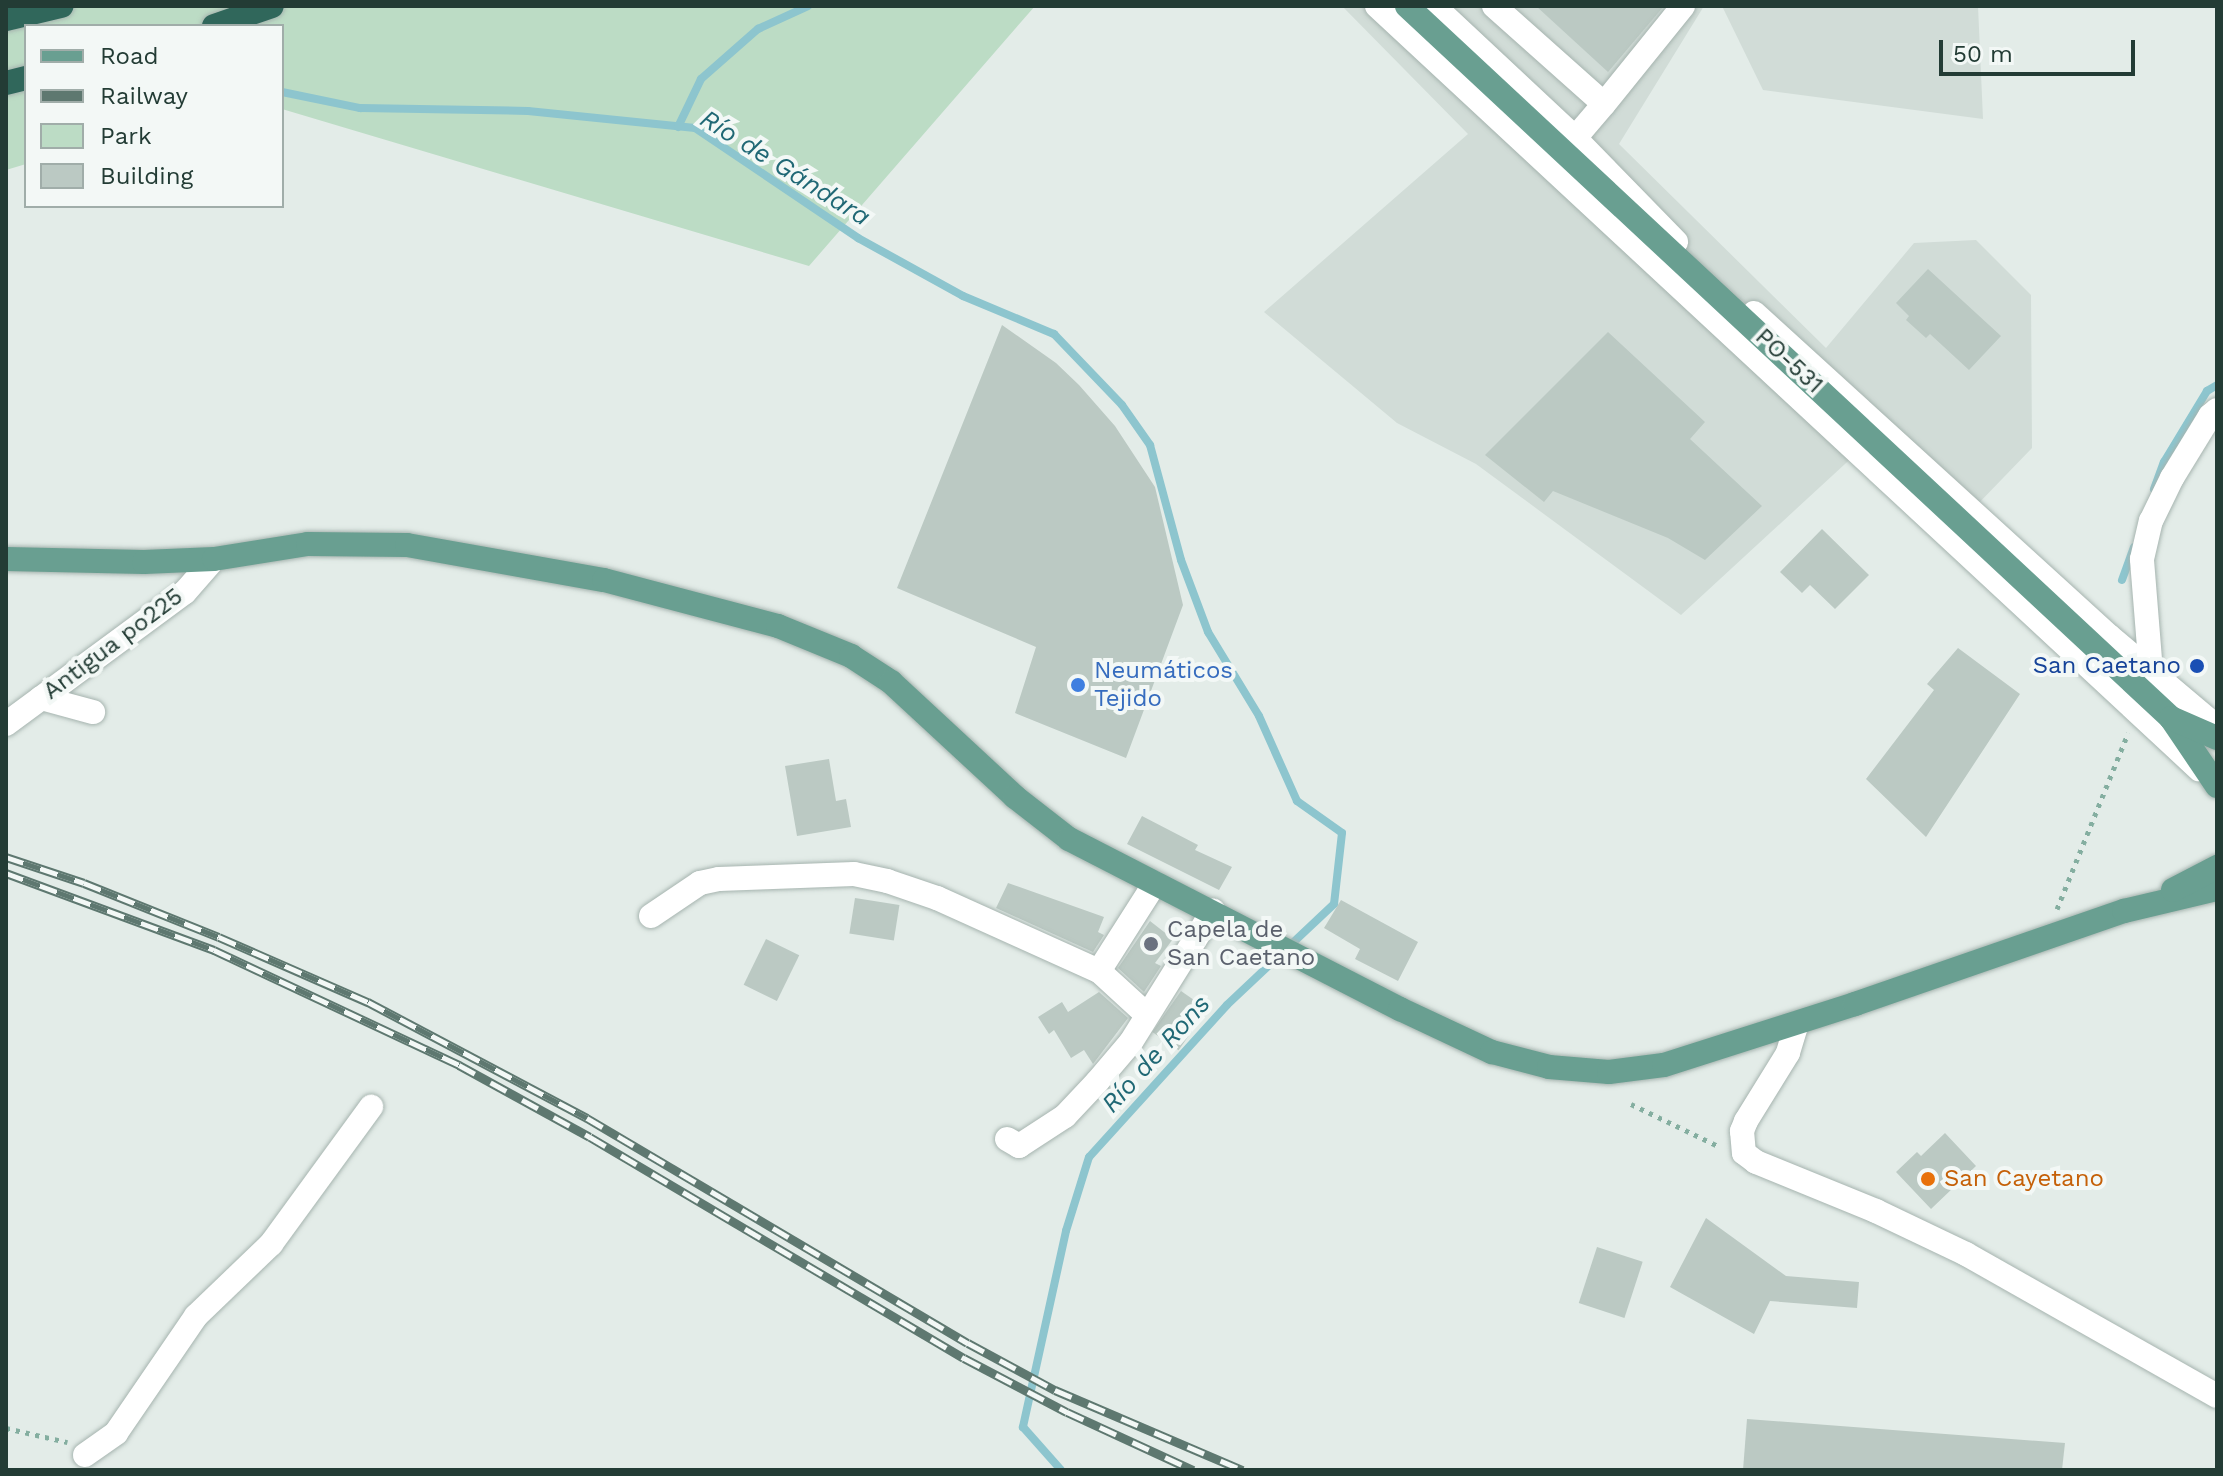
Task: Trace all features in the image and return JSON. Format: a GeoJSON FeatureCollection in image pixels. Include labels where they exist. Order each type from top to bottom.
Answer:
{"type":"FeatureCollection","features":[{"type":"Feature","properties":{"kind":"highway"},"geometry":{"type":"LineString","coordinates":[[6,19],[61,6]]}},
{"type":"Feature","properties":{"kind":"highway"},"geometry":{"type":"LineString","coordinates":[[220,24],[272,6]]}},
{"type":"Feature","properties":{"kind":"main road","name":"PO-531"},"geometry":{"type":"LineString","coordinates":[[1407,6],[2171,718]]}},
{"type":"Feature","properties":{"kind":"main road"},"geometry":{"type":"LineString","coordinates":[[6,559],[144,562],[214,559],[308,544],[407,545],[604,580],[778,626],[851,656],[876,672],[915,701],[1044,822],[1103,858],[1464,1039],[1492,1052],[1549,1067],[1633,1071],[1797,1023],[2139,907],[2217,889]]}},
{"type":"Feature","properties":{"kind":"main road"},"geometry":{"type":"LineString","coordinates":[[2171,718],[2217,738]]}},
{"type":"Feature","properties":{"kind":"main road"},"geometry":{"type":"LineString","coordinates":[[2171,718],[2217,786]]}},
{"type":"Feature","properties":{"kind":"main road"},"geometry":{"type":"LineString","coordinates":[[2139,907],[2217,867]]}},
{"type":"Feature","properties":{"kind":"street","name":"PO-531"},"geometry":{"type":"LineString","coordinates":[[1377,6],[2217,786]]}},
{"type":"Feature","properties":{"kind":"street","name":"PO-531"},"geometry":{"type":"LineString","coordinates":[[1434,6],[1575,138],[1691,255],[2151,672],[2217,727]]}},
{"type":"Feature","properties":{"kind":"street"},"geometry":{"type":"LineString","coordinates":[[1494,6],[1604,104]]}},
{"type":"Feature","properties":{"kind":"street"},"geometry":{"type":"LineString","coordinates":[[1575,138],[1683,6]]}},
{"type":"Feature","properties":{"kind":"street"},"geometry":{"type":"LineString","coordinates":[[2151,672],[2142,559],[2148,534],[2172,478],[2210,416],[2217,410]]}},
{"type":"Feature","properties":{"kind":"street","name":"Antigua po225"},"geometry":{"type":"LineString","coordinates":[[6,724],[185,592],[214,559]]}},
{"type":"Feature","properties":{"kind":"street"},"geometry":{"type":"LineString","coordinates":[[41,698],[93,712]]}},
{"type":"Feature","properties":{"kind":"street"},"geometry":{"type":"LineString","coordinates":[[651,916],[700,883],[719,879],[854,874],[909,886],[1099,971],[1147,1015]]}},
{"type":"Feature","properties":{"kind":"street"},"geometry":{"type":"LineString","coordinates":[[1099,971],[1155,883]]}},
{"type":"Feature","properties":{"kind":"street"},"geometry":{"type":"LineString","coordinates":[[1007,1139],[1019,1146],[1065,1116],[1131,1042],[1213,911]]}},
{"type":"Feature","properties":{"kind":"street"},"geometry":{"type":"LineString","coordinates":[[1797,1023],[1788,1053],[1742,1131],[1744,1153],[1756,1162],[1876,1211],[1966,1254],[2217,1396]]}},
{"type":"Feature","properties":{"kind":"street"},"geometry":{"type":"LineString","coordinates":[[85,1455],[116,1433],[196,1316],[271,1244],[371,1107]]}},
{"type":"Feature","properties":{"kind":"path"},"geometry":{"type":"LineString","coordinates":[[2046,938],[2137,710]]}},
{"type":"Feature","properties":{"kind":"path"},"geometry":{"type":"LineString","coordinates":[[1631,1104],[1756,1162]]}},
{"type":"Feature","properties":{"kind":"path"},"geometry":{"type":"LineString","coordinates":[[6,1428],[65,1441],[85,1455]]}},
{"type":"Feature","properties":{"kind":"shaded area"},"geometry":{"type":"Polygon","coordinates":[[[1342,6],[1704,6],[1619,144],[1826,348],[1914,243],[1976,240],[2031,295],[2032,448],[1948,535],[1858,452],[1681,615],[1476,464],[1397,423],[1264,312],[1468,134],[1342,6]]]}},
{"type":"Feature","properties":{"kind":"shaded area"},"geometry":{"type":"Polygon","coordinates":[[[1722,6],[1978,6],[1983,119],[1763,90],[1722,6]]]}},
{"type":"Feature","properties":{"kind":"green space"},"geometry":{"type":"Polygon","coordinates":[[[6,6],[1035,6],[809,266],[284,110],[284,24],[24,24],[24,165],[6,170],[6,6]]]}},
{"type":"Feature","properties":{"kind":"building"},"geometry":{"type":"Polygon","coordinates":[[[1536,6],[1664,6],[1608,72],[1536,6]]]}},
{"type":"Feature","properties":{"kind":"building"},"geometry":{"type":"Polygon","coordinates":[[[1928,269],[2001,336],[1969,370],[1930,334],[1926,338],[1906,320],[1909,316],[1896,303],[1928,269]]]}},
{"type":"Feature","properties":{"kind":"building"},"geometry":{"type":"Polygon","coordinates":[[[1002,325],[1056,363],[1079,385],[1115,426],[1155,487],[1183,605],[1126,758],[1015,713],[1036,647],[897,588],[1002,325]]]}},
{"type":"Feature","properties":{"kind":"building"},"geometry":{"type":"Polygon","coordinates":[[[1608,332],[1705,422],[1690,439],[1762,506],[1705,560],[1668,538],[1553,491],[1544,502],[1485,455],[1608,332]]]}},
{"type":"Feature","properties":{"kind":"building"},"geometry":{"type":"Polygon","coordinates":[[[1822,529],[1869,575],[1835,609],[1810,585],[1802,593],[1780,572],[1822,529]]]}},
{"type":"Feature","properties":{"kind":"building"},"geometry":{"type":"Polygon","coordinates":[[[1958,648],[2020,694],[1926,837],[1866,779],[1934,690],[1927,684],[1958,648]]]}},
{"type":"Feature","properties":{"kind":"building"},"geometry":{"type":"Polygon","coordinates":[[[829,759],[836,801],[846,799],[851,827],[797,836],[785,766],[829,759]]]}},
{"type":"Feature","properties":{"kind":"building"},"geometry":{"type":"Polygon","coordinates":[[[1142,816],[1198,845],[1195,850],[1232,867],[1219,890],[1127,844],[1142,816]]]}},
{"type":"Feature","properties":{"kind":"building"},"geometry":{"type":"Polygon","coordinates":[[[1008,883],[1104,917],[1098,932],[1104,935],[1093,952],[996,908],[1008,883]]]}},
{"type":"Feature","properties":{"kind":"building"},"geometry":{"type":"Polygon","coordinates":[[[855,898],[899,905],[894,941],[849,934],[855,898]]]}},
{"type":"Feature","properties":{"kind":"building"},"geometry":{"type":"Polygon","coordinates":[[[1341,900],[1418,942],[1398,981],[1355,959],[1360,949],[1324,928],[1341,900]]]}},
{"type":"Feature","properties":{"kind":"building"},"geometry":{"type":"Polygon","coordinates":[[[1150,921],[1173,939],[1155,963],[1161,966],[1144,992],[1118,968],[1150,921]]]}},
{"type":"Feature","properties":{"kind":"building"},"geometry":{"type":"Polygon","coordinates":[[[766,939],[799,955],[777,1001],[744,985],[766,939]]]}},
{"type":"Feature","properties":{"kind":"building"},"geometry":{"type":"Polygon","coordinates":[[[1181,991],[1207,1009],[1179,1050],[1152,1032],[1181,991]]]}},
{"type":"Feature","properties":{"kind":"building"},"geometry":{"type":"Polygon","coordinates":[[[1099,992],[1128,1018],[1093,1064],[1084,1050],[1071,1058],[1054,1030],[1049,1034],[1038,1017],[1062,1002],[1068,1012],[1099,992]]]}},
{"type":"Feature","properties":{"kind":"building"},"geometry":{"type":"Polygon","coordinates":[[[1945,1133],[1976,1166],[1931,1209],[1896,1172],[1917,1152],[1921,1156],[1945,1133]]]}},
{"type":"Feature","properties":{"kind":"building"},"geometry":{"type":"Polygon","coordinates":[[[1706,1218],[1786,1276],[1859,1282],[1857,1308],[1770,1301],[1754,1334],[1670,1287],[1706,1218]]]}},
{"type":"Feature","properties":{"kind":"building"},"geometry":{"type":"Polygon","coordinates":[[[1597,1247],[1643,1262],[1624,1318],[1579,1303],[1597,1247]]]}},
{"type":"Feature","properties":{"kind":"building"},"geometry":{"type":"Polygon","coordinates":[[[1747,1419],[2065,1443],[2062,1470],[1743,1470],[1747,1419]]]}},
{"type":"Feature","properties":{"kind":"waterway"},"geometry":{"type":"LineString","coordinates":[[678,127],[701,79],[758,29],[808,6]]}},
{"type":"Feature","properties":{"kind":"waterway","name":"Río de Rons"},"geometry":{"type":"LineString","coordinates":[[284,92],[360,108],[528,111],[695,128],[858,238],[963,296],[1054,334],[1122,405],[1150,445],[1181,560],[1208,632],[1259,716],[1297,801],[1342,833],[1334,904],[1227,1005],[1089,1157],[1066,1231],[1023,1427],[1061,1470]]}},
{"type":"Feature","properties":{"kind":"waterway"},"geometry":{"type":"LineString","coordinates":[[2154,489],[2164,462],[2207,391],[2217,385]]}},
{"type":"Feature","properties":{"kind":"waterway"},"geometry":{"type":"LineString","coordinates":[[2122,580],[2134,547]]}},
{"type":"Feature","properties":{"kind":"railway"},"geometry":{"type":"LineString","coordinates":[[6,857],[84,883],[219,937],[368,1002],[587,1118],[968,1343],[1055,1390],[1243,1470]]}},
{"type":"Feature","properties":{"kind":"railway"},"geometry":{"type":"LineString","coordinates":[[6,873],[214,950],[459,1065],[590,1137],[964,1358],[1067,1412],[1193,1470]]}},
{"type":"Feature","properties":{"kind":"place","name":"San Caetano"},"geometry":{"type":"Point","coordinates":[2197,666]}},
{"type":"Feature","properties":{"kind":"place","name":"Neumáticos Tejido"},"geometry":{"type":"Point","coordinates":[1078,685]}},
{"type":"Feature","properties":{"kind":"place","name":"Capela de San Caetano"},"geometry":{"type":"Point","coordinates":[1151,944]}},
{"type":"Feature","properties":{"kind":"place","name":"San Cayetano"},"geometry":{"type":"Point","coordinates":[1928,1179]}},
{"type":"Feature","properties":{"kind":"water label","name":"Río de Gándara"},"geometry":{"type":"Point","coordinates":[785,168]}}]}
